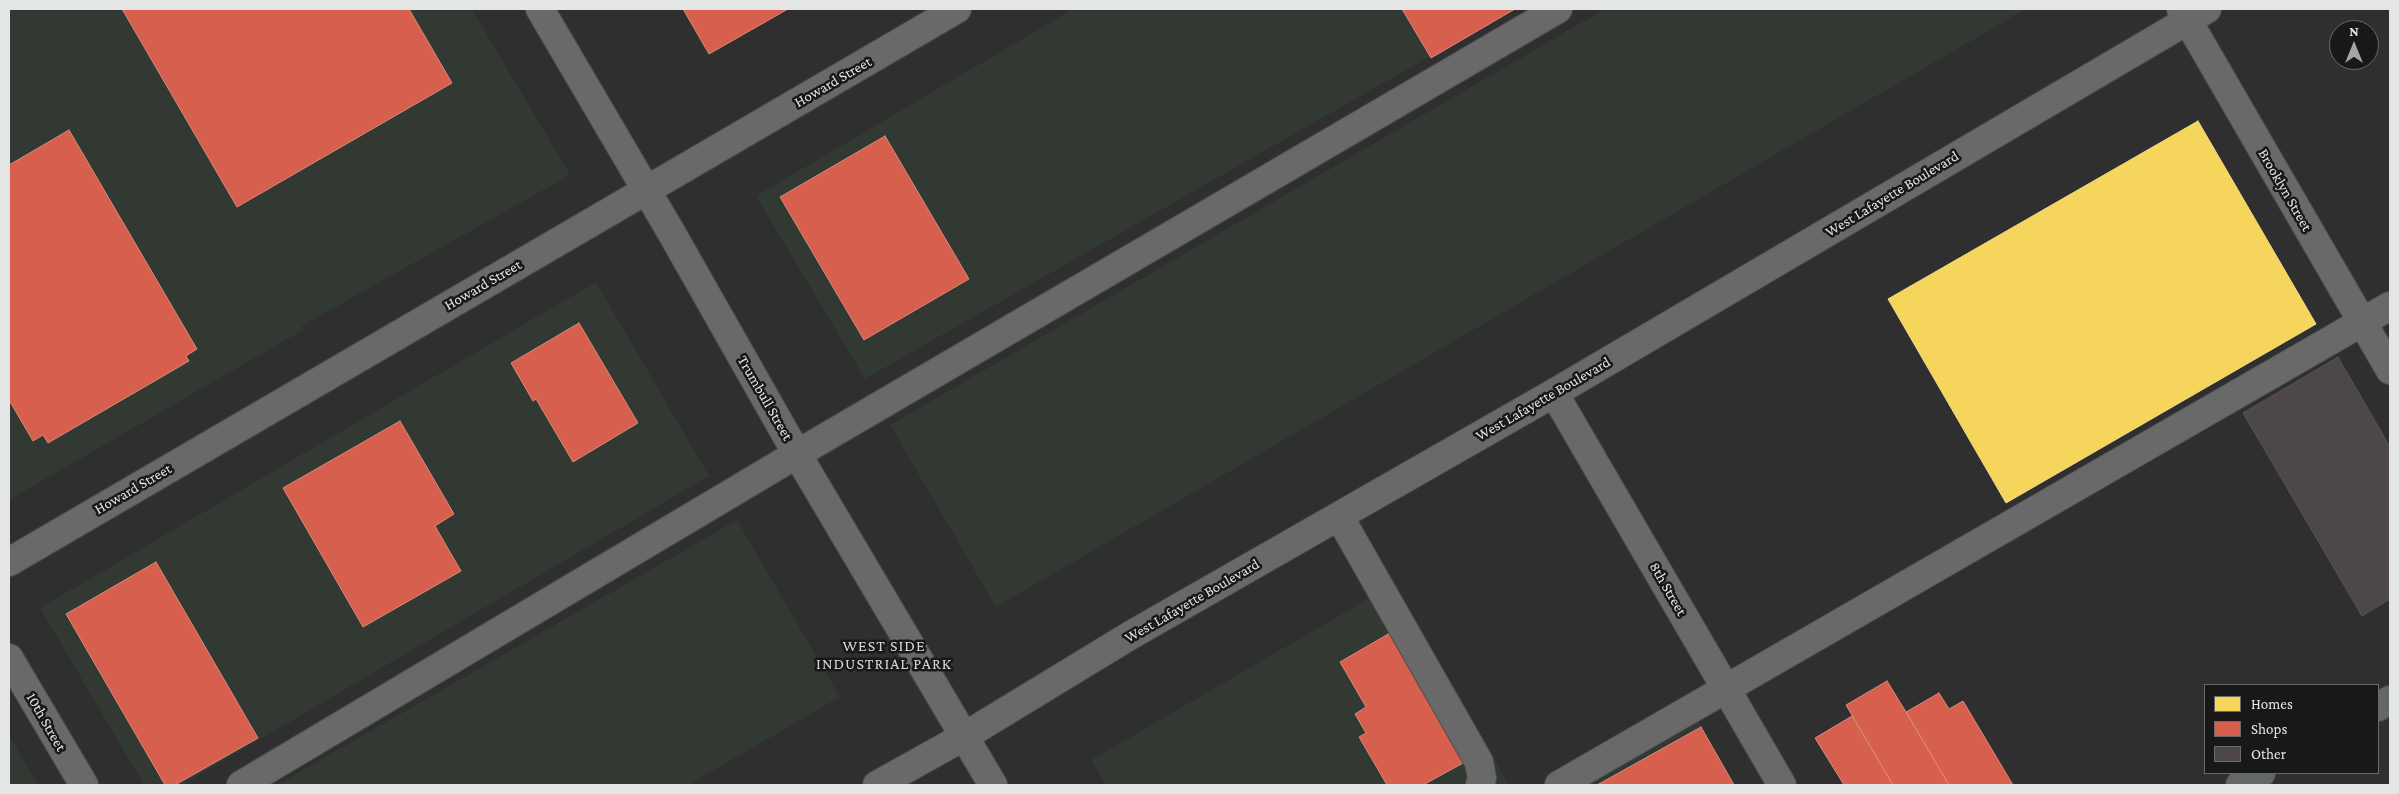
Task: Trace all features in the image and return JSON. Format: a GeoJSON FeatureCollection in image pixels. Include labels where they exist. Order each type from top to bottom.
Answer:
{"type":"FeatureCollection","features":[{"type":"Feature","properties":{"kind":"main road"},"geometry":{"type":"LineString","coordinates":[[2240,785],[2259,774]]}},
{"type":"Feature","properties":{"kind":"street","name":"Trumbull Street"},"geometry":{"type":"LineString","coordinates":[[540,9],[797,454],[993,785]]}},
{"type":"Feature","properties":{"kind":"street","name":"Howard Street"},"geometry":{"type":"LineString","coordinates":[[9,562],[957,9]]}},
{"type":"Feature","properties":{"kind":"street"},"geometry":{"type":"LineString","coordinates":[[241,785],[797,454],[1558,9]]}},
{"type":"Feature","properties":{"kind":"street","name":"Brooklyn Street"},"geometry":{"type":"LineString","coordinates":[[2191,12],[2390,370]]}},
{"type":"Feature","properties":{"kind":"street","name":"West Lafayette Boulevard"},"geometry":{"type":"LineString","coordinates":[[877,785],[965,736],[1131,635],[1554,393],[2191,12]]}},
{"type":"Feature","properties":{"kind":"street"},"geometry":{"type":"LineString","coordinates":[[1558,785],[2390,306]]}},
{"type":"Feature","properties":{"kind":"street","name":"8th Street"},"geometry":{"type":"LineString","coordinates":[[1554,393],[1782,785]]}},
{"type":"Feature","properties":{"kind":"street"},"geometry":{"type":"LineString","coordinates":[[1339,516],[1479,762],[1482,778],[1480,785]]}},
{"type":"Feature","properties":{"kind":"street","name":"10th Street"},"geometry":{"type":"LineString","coordinates":[[9,658],[84,785]]}},
{"type":"Feature","properties":{"kind":"shaded area"},"geometry":{"type":"Polygon","coordinates":[[[9,9],[472,9],[570,175],[302,326],[303,330],[9,500],[9,9]]]}},
{"type":"Feature","properties":{"kind":"shaded area"},"geometry":{"type":"Polygon","coordinates":[[[1073,9],[1513,9],[865,379],[756,196],[1073,9]]]}},
{"type":"Feature","properties":{"kind":"shaded area"},"geometry":{"type":"Polygon","coordinates":[[[1605,9],[2026,9],[996,607],[890,425],[1605,9]]]}},
{"type":"Feature","properties":{"kind":"shaded area"},"geometry":{"type":"Polygon","coordinates":[[[596,282],[709,476],[182,785],[144,785],[40,608],[596,282]]]}},
{"type":"Feature","properties":{"kind":"shaded area"},"geometry":{"type":"Polygon","coordinates":[[[737,520],[840,697],[688,785],[277,785],[737,520]]]}},
{"type":"Feature","properties":{"kind":"shaded area"},"geometry":{"type":"Polygon","coordinates":[[[1392,585],[1509,785],[1106,785],[1091,760],[1392,585]]]}},
{"type":"Feature","properties":{"kind":"shaded area"},"geometry":{"type":"Polygon","coordinates":[[[1696,717],[1736,785],[1579,785],[1696,717]]]}},
{"type":"Feature","properties":{"kind":"shaded area"},"geometry":{"type":"Polygon","coordinates":[[[9,735],[38,785],[9,785],[9,735]]]}},
{"type":"Feature","properties":{"kind":"building: Homes"},"geometry":{"type":"Polygon","coordinates":[[[2198,121],[2316,324],[2006,503],[1888,299],[2198,121]]]}},
{"type":"Feature","properties":{"kind":"building: Shops"},"geometry":{"type":"Polygon","coordinates":[[[122,9],[409,9],[452,83],[237,207],[122,9]]]}},
{"type":"Feature","properties":{"kind":"building: Shops"},"geometry":{"type":"Polygon","coordinates":[[[683,9],[788,9],[709,54],[683,9]]]}},
{"type":"Feature","properties":{"kind":"building: Shops"},"geometry":{"type":"Polygon","coordinates":[[[1402,9],[1515,9],[1431,58],[1402,9]]]}},
{"type":"Feature","properties":{"kind":"building: Shops"},"geometry":{"type":"Polygon","coordinates":[[[69,130],[197,349],[186,356],[189,361],[48,443],[43,435],[33,441],[9,400],[9,165],[69,130]]]}},
{"type":"Feature","properties":{"kind":"building: Shops"},"geometry":{"type":"Polygon","coordinates":[[[885,136],[969,279],[864,340],[780,197],[885,136]]]}},
{"type":"Feature","properties":{"kind":"building: Shops"},"geometry":{"type":"Polygon","coordinates":[[[579,323],[638,423],[573,462],[536,399],[533,401],[511,363],[579,323]]]}},
{"type":"Feature","properties":{"kind":"building: Shops"},"geometry":{"type":"Polygon","coordinates":[[[400,421],[454,514],[435,526],[461,571],[363,627],[283,488],[400,421]]]}},
{"type":"Feature","properties":{"kind":"building: Shops"},"geometry":{"type":"Polygon","coordinates":[[[156,562],[258,738],[175,785],[165,785],[66,614],[156,562]]]}},
{"type":"Feature","properties":{"kind":"building: Shops"},"geometry":{"type":"Polygon","coordinates":[[[1390,633],[1465,762],[1423,785],[1387,785],[1359,737],[1366,733],[1355,714],[1366,707],[1340,662],[1390,633]]]}},
{"type":"Feature","properties":{"kind":"building: Shops"},"geometry":{"type":"Polygon","coordinates":[[[1887,681],[1949,785],[1893,785],[1846,705],[1887,681]]]}},
{"type":"Feature","properties":{"kind":"building: Shops"},"geometry":{"type":"Polygon","coordinates":[[[1939,693],[1949,709],[1963,701],[2013,785],[1949,785],[1906,712],[1939,693]]]}},
{"type":"Feature","properties":{"kind":"building: Shops"},"geometry":{"type":"Polygon","coordinates":[[[1852,716],[1893,785],[1844,785],[1815,738],[1852,716]]]}},
{"type":"Feature","properties":{"kind":"building: Shops"},"geometry":{"type":"Polygon","coordinates":[[[1701,727],[1734,785],[1597,785],[1701,727]]]}},
{"type":"Feature","properties":{"kind":"building: Other"},"geometry":{"type":"Polygon","coordinates":[[[2338,357],[2390,447],[2390,599],[2362,616],[2243,413],[2338,357]]]}},
{"type":"Feature","properties":{"kind":"district","name":"WEST SIDE INDUSTRIAL PARK"},"geometry":{"type":"Point","coordinates":[884,655]}}]}
